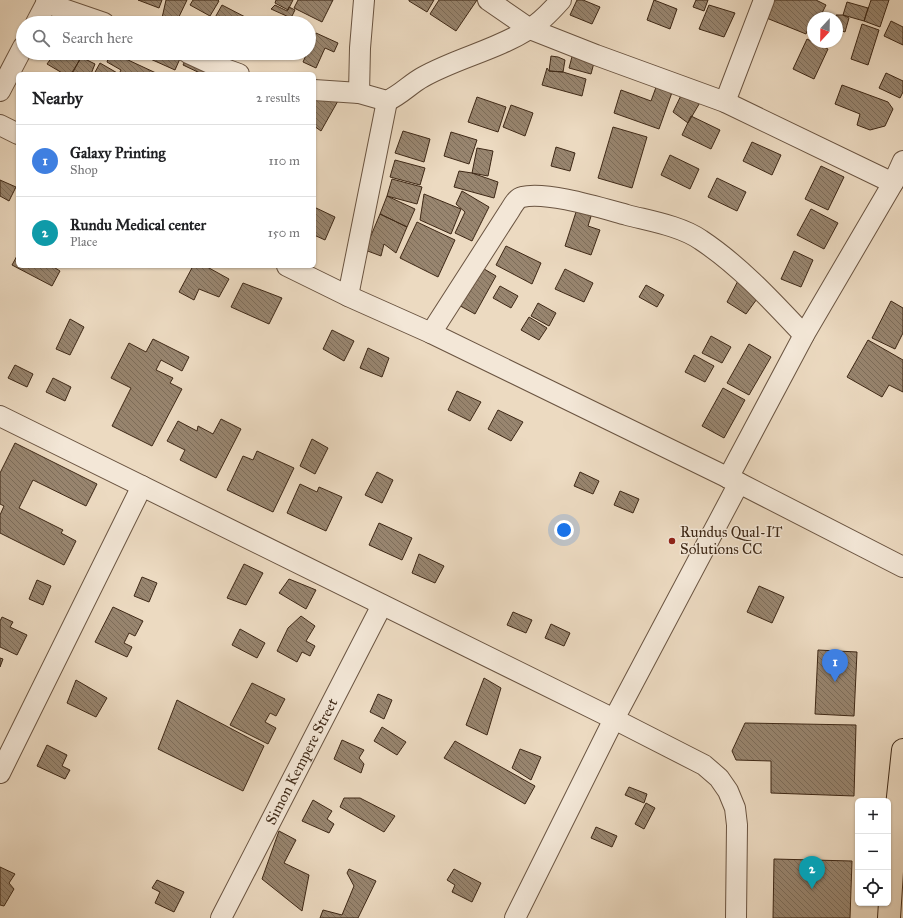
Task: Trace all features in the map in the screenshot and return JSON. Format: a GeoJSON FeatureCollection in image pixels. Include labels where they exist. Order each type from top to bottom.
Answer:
{"type":"FeatureCollection","features":[{"type":"Feature","properties":{"kind":"main road"},"geometry":{"type":"LineString","coordinates":[[889,918],[895,824],[903,750]]}},
{"type":"Feature","properties":{"kind":"street"},"geometry":{"type":"LineString","coordinates":[[359,93],[360,48],[364,0]]}},
{"type":"Feature","properties":{"kind":"street"},"geometry":{"type":"LineString","coordinates":[[488,0],[530,29],[604,58],[725,102],[893,183]]}},
{"type":"Feature","properties":{"kind":"street"},"geometry":{"type":"LineString","coordinates":[[316,90],[359,93],[388,101],[398,96],[421,77],[465,57],[501,44],[530,29],[561,0]]}},
{"type":"Feature","properties":{"kind":"street"},"geometry":{"type":"LineString","coordinates":[[725,102],[764,0]]}},
{"type":"Feature","properties":{"kind":"street"},"geometry":{"type":"LineString","coordinates":[[40,16],[47,1],[86,16]]}},
{"type":"Feature","properties":{"kind":"street"},"geometry":{"type":"LineString","coordinates":[[0,91],[16,60]]}},
{"type":"Feature","properties":{"kind":"street"},"geometry":{"type":"LineString","coordinates":[[203,60],[233,72]]}},
{"type":"Feature","properties":{"kind":"street"},"geometry":{"type":"LineString","coordinates":[[348,296],[388,101]]}},
{"type":"Feature","properties":{"kind":"street"},"geometry":{"type":"LineString","coordinates":[[0,125],[16,133]]}},
{"type":"Feature","properties":{"kind":"street"},"geometry":{"type":"LineString","coordinates":[[515,918],[733,481],[804,335],[893,183],[903,161]]}},
{"type":"Feature","properties":{"kind":"street"},"geometry":{"type":"LineString","coordinates":[[431,333],[510,210],[520,198],[529,196],[548,197],[583,203],[673,227],[700,239],[723,256],[753,283],[804,335]]}},
{"type":"Feature","properties":{"kind":"street"},"geometry":{"type":"LineString","coordinates":[[291,268],[348,296],[431,333],[733,481],[903,567]]}},
{"type":"Feature","properties":{"kind":"street"},"geometry":{"type":"LineString","coordinates":[[0,416],[614,719],[704,766],[719,778],[728,791],[735,808],[737,825],[736,918]]}},
{"type":"Feature","properties":{"kind":"street"},"geometry":{"type":"LineString","coordinates":[[0,774],[142,486]]}},
{"type":"Feature","properties":{"kind":"street","name":"Simon Kempere Street"},"geometry":{"type":"LineString","coordinates":[[221,918],[382,605]]}},
{"type":"Feature","properties":{"kind":"building"},"geometry":{"type":"Polygon","coordinates":[[[138,0],[162,0],[159,8],[138,0]]]}},
{"type":"Feature","properties":{"kind":"building"},"geometry":{"type":"Polygon","coordinates":[[[166,0],[187,0],[179,16],[162,16],[166,0]]]}},
{"type":"Feature","properties":{"kind":"building"},"geometry":{"type":"Polygon","coordinates":[[[193,0],[219,1],[210,16],[190,5],[193,0]]]}},
{"type":"Feature","properties":{"kind":"building"},"geometry":{"type":"Polygon","coordinates":[[[276,0],[293,0],[288,10],[275,3],[276,0]]]}},
{"type":"Feature","properties":{"kind":"building"},"geometry":{"type":"Polygon","coordinates":[[[298,0],[333,0],[322,22],[316,19],[316,16],[310,16],[294,8],[298,0]]]}},
{"type":"Feature","properties":{"kind":"building"},"geometry":{"type":"Polygon","coordinates":[[[409,0],[434,0],[427,12],[409,0]]]}},
{"type":"Feature","properties":{"kind":"building"},"geometry":{"type":"Polygon","coordinates":[[[439,0],[477,0],[456,31],[430,14],[439,0]]]}},
{"type":"Feature","properties":{"kind":"building"},"geometry":{"type":"Polygon","coordinates":[[[577,0],[583,0],[600,7],[592,24],[570,15],[577,0]]]}},
{"type":"Feature","properties":{"kind":"building"},"geometry":{"type":"Polygon","coordinates":[[[654,0],[677,9],[670,29],[647,20],[654,0]]]}},
{"type":"Feature","properties":{"kind":"building"},"geometry":{"type":"Polygon","coordinates":[[[696,0],[708,0],[704,11],[693,7],[696,0]]]}},
{"type":"Feature","properties":{"kind":"building"},"geometry":{"type":"Polygon","coordinates":[[[771,0],[816,0],[826,5],[822,12],[807,12],[806,34],[764,17],[771,0]]]}},
{"type":"Feature","properties":{"kind":"building"},"geometry":{"type":"Polygon","coordinates":[[[871,0],[889,0],[880,27],[864,21],[871,0]]]}},
{"type":"Feature","properties":{"kind":"building"},"geometry":{"type":"Polygon","coordinates":[[[847,2],[868,8],[864,21],[843,15],[847,2]]]}},
{"type":"Feature","properties":{"kind":"building"},"geometry":{"type":"Polygon","coordinates":[[[222,5],[243,16],[216,16],[222,5]]]}},
{"type":"Feature","properties":{"kind":"building"},"geometry":{"type":"Polygon","coordinates":[[[275,5],[287,11],[289,7],[295,10],[292,16],[287,16],[271,9],[275,5]]]}},
{"type":"Feature","properties":{"kind":"building"},"geometry":{"type":"Polygon","coordinates":[[[709,5],[735,13],[724,37],[699,29],[709,5]]]}},
{"type":"Feature","properties":{"kind":"building"},"geometry":{"type":"Polygon","coordinates":[[[843,15],[849,18],[845,32],[843,31],[843,15]]]}},
{"type":"Feature","properties":{"kind":"building"},"geometry":{"type":"Polygon","coordinates":[[[891,21],[903,27],[903,45],[884,36],[891,21]]]}},
{"type":"Feature","properties":{"kind":"building"},"geometry":{"type":"Polygon","coordinates":[[[862,24],[879,30],[868,65],[851,59],[862,24]]]}},
{"type":"Feature","properties":{"kind":"building"},"geometry":{"type":"Polygon","coordinates":[[[316,33],[338,43],[334,52],[325,48],[316,68],[303,62],[304,60],[316,60],[316,33]]]}},
{"type":"Feature","properties":{"kind":"building"},"geometry":{"type":"Polygon","coordinates":[[[807,39],[807,48],[828,49],[814,79],[793,69],[807,39]]]}},
{"type":"Feature","properties":{"kind":"building"},"geometry":{"type":"Polygon","coordinates":[[[574,49],[596,55],[591,74],[569,68],[574,49]]]}},
{"type":"Feature","properties":{"kind":"building"},"geometry":{"type":"Polygon","coordinates":[[[551,56],[565,60],[563,72],[549,71],[551,56]]]}},
{"type":"Feature","properties":{"kind":"building"},"geometry":{"type":"Polygon","coordinates":[[[50,60],[80,60],[72,72],[61,72],[47,64],[50,60]]]}},
{"type":"Feature","properties":{"kind":"building"},"geometry":{"type":"Polygon","coordinates":[[[79,60],[87,60],[95,64],[92,72],[73,72],[79,60]]]}},
{"type":"Feature","properties":{"kind":"building"},"geometry":{"type":"Polygon","coordinates":[[[108,60],[128,60],[154,72],[120,72],[121,70],[107,62],[108,60]]]}},
{"type":"Feature","properties":{"kind":"building"},"geometry":{"type":"Polygon","coordinates":[[[153,60],[179,60],[175,70],[153,60]]]}},
{"type":"Feature","properties":{"kind":"building"},"geometry":{"type":"Polygon","coordinates":[[[186,60],[204,60],[214,65],[210,72],[198,72],[183,65],[186,60]]]}},
{"type":"Feature","properties":{"kind":"building"},"geometry":{"type":"Polygon","coordinates":[[[100,63],[116,72],[95,72],[100,63]]]}},
{"type":"Feature","properties":{"kind":"building"},"geometry":{"type":"Polygon","coordinates":[[[547,68],[549,71],[563,72],[586,79],[582,96],[542,85],[547,68]]]}},
{"type":"Feature","properties":{"kind":"building"},"geometry":{"type":"Polygon","coordinates":[[[886,73],[903,81],[903,92],[900,98],[879,88],[886,73]]]}},
{"type":"Feature","properties":{"kind":"building"},"geometry":{"type":"Polygon","coordinates":[[[659,79],[675,84],[659,129],[614,113],[621,90],[651,101],[659,79]]]}},
{"type":"Feature","properties":{"kind":"building"},"geometry":{"type":"Polygon","coordinates":[[[688,81],[705,94],[688,123],[673,112],[688,81]]]}},
{"type":"Feature","properties":{"kind":"building"},"geometry":{"type":"Polygon","coordinates":[[[316,85],[343,92],[321,131],[316,127],[316,85]]]}},
{"type":"Feature","properties":{"kind":"building"},"geometry":{"type":"Polygon","coordinates":[[[842,85],[888,102],[893,109],[885,126],[870,130],[857,125],[860,114],[835,104],[842,85]]]}},
{"type":"Feature","properties":{"kind":"building"},"geometry":{"type":"Polygon","coordinates":[[[477,97],[506,107],[498,132],[468,122],[477,97]]]}},
{"type":"Feature","properties":{"kind":"building"},"geometry":{"type":"Polygon","coordinates":[[[511,105],[533,113],[525,136],[503,127],[511,105]]]}},
{"type":"Feature","properties":{"kind":"building"},"geometry":{"type":"Polygon","coordinates":[[[691,116],[720,130],[711,149],[682,135],[691,116]]]}},
{"type":"Feature","properties":{"kind":"building"},"geometry":{"type":"Polygon","coordinates":[[[613,127],[647,137],[632,188],[598,178],[613,127]]]}},
{"type":"Feature","properties":{"kind":"building"},"geometry":{"type":"Polygon","coordinates":[[[403,131],[430,139],[424,162],[395,153],[403,131]]]}},
{"type":"Feature","properties":{"kind":"building"},"geometry":{"type":"Polygon","coordinates":[[[451,132],[477,140],[469,164],[444,156],[451,132]]]}},
{"type":"Feature","properties":{"kind":"building"},"geometry":{"type":"Polygon","coordinates":[[[752,142],[781,155],[772,175],[743,161],[752,142]]]}},
{"type":"Feature","properties":{"kind":"building"},"geometry":{"type":"Polygon","coordinates":[[[556,147],[575,153],[570,171],[551,166],[556,147]]]}},
{"type":"Feature","properties":{"kind":"building"},"geometry":{"type":"Polygon","coordinates":[[[477,148],[493,151],[488,176],[472,173],[477,148]]]}},
{"type":"Feature","properties":{"kind":"building"},"geometry":{"type":"Polygon","coordinates":[[[670,155],[699,169],[690,189],[661,175],[670,155]]]}},
{"type":"Feature","properties":{"kind":"building"},"geometry":{"type":"Polygon","coordinates":[[[395,160],[425,168],[420,185],[390,177],[395,160]]]}},
{"type":"Feature","properties":{"kind":"building"},"geometry":{"type":"Polygon","coordinates":[[[821,166],[844,177],[828,210],[805,199],[821,166]]]}},
{"type":"Feature","properties":{"kind":"building"},"geometry":{"type":"Polygon","coordinates":[[[459,171],[472,173],[498,182],[494,198],[454,187],[459,171]]]}},
{"type":"Feature","properties":{"kind":"building"},"geometry":{"type":"Polygon","coordinates":[[[717,178],[746,192],[737,211],[708,197],[717,178]]]}},
{"type":"Feature","properties":{"kind":"building"},"geometry":{"type":"Polygon","coordinates":[[[392,179],[422,187],[417,204],[387,196],[392,179]]]}},
{"type":"Feature","properties":{"kind":"building"},"geometry":{"type":"Polygon","coordinates":[[[0,180],[16,187],[9,201],[0,196],[0,180]]]}},
{"type":"Feature","properties":{"kind":"building"},"geometry":{"type":"Polygon","coordinates":[[[462,191],[489,207],[472,241],[455,233],[465,212],[456,204],[462,191]]]}},
{"type":"Feature","properties":{"kind":"building"},"geometry":{"type":"Polygon","coordinates":[[[424,194],[461,209],[451,234],[420,220],[424,194]]]}},
{"type":"Feature","properties":{"kind":"building"},"geometry":{"type":"Polygon","coordinates":[[[387,196],[415,209],[407,227],[380,214],[387,196]]]}},
{"type":"Feature","properties":{"kind":"building"},"geometry":{"type":"Polygon","coordinates":[[[316,208],[335,217],[325,240],[316,236],[316,208]]]}},
{"type":"Feature","properties":{"kind":"building"},"geometry":{"type":"Polygon","coordinates":[[[577,209],[592,213],[588,226],[600,230],[591,255],[565,246],[577,209]]]}},
{"type":"Feature","properties":{"kind":"building"},"geometry":{"type":"Polygon","coordinates":[[[811,209],[838,223],[824,249],[797,235],[811,209]]]}},
{"type":"Feature","properties":{"kind":"building"},"geometry":{"type":"Polygon","coordinates":[[[380,214],[407,227],[396,253],[384,244],[381,256],[365,250],[380,214]]]}},
{"type":"Feature","properties":{"kind":"building"},"geometry":{"type":"Polygon","coordinates":[[[417,222],[455,240],[438,277],[400,258],[417,222]]]}},
{"type":"Feature","properties":{"kind":"building"},"geometry":{"type":"Polygon","coordinates":[[[506,246],[541,263],[532,284],[496,265],[506,246]]]}},
{"type":"Feature","properties":{"kind":"building"},"geometry":{"type":"Polygon","coordinates":[[[794,251],[813,260],[801,287],[781,279],[794,251]]]}},
{"type":"Feature","properties":{"kind":"building"},"geometry":{"type":"Polygon","coordinates":[[[16,258],[16,267],[12,265],[16,258]]]}},
{"type":"Feature","properties":{"kind":"building"},"geometry":{"type":"Polygon","coordinates":[[[474,263],[496,276],[475,314],[453,302],[474,263]]]}},
{"type":"Feature","properties":{"kind":"building"},"geometry":{"type":"Polygon","coordinates":[[[18,268],[55,268],[60,271],[52,286],[18,268]]]}},
{"type":"Feature","properties":{"kind":"building"},"geometry":{"type":"Polygon","coordinates":[[[192,268],[209,268],[229,279],[219,297],[199,289],[194,300],[179,292],[192,268]]]}},
{"type":"Feature","properties":{"kind":"building"},"geometry":{"type":"Polygon","coordinates":[[[565,269],[593,283],[584,302],[555,289],[565,269]]]}},
{"type":"Feature","properties":{"kind":"building"},"geometry":{"type":"Polygon","coordinates":[[[742,273],[762,292],[746,314],[727,302],[742,273]]]}},
{"type":"Feature","properties":{"kind":"building"},"geometry":{"type":"Polygon","coordinates":[[[243,283],[282,298],[269,324],[231,307],[243,283]]]}},
{"type":"Feature","properties":{"kind":"building"},"geometry":{"type":"Polygon","coordinates":[[[646,285],[664,295],[657,307],[639,297],[646,285]]]}},
{"type":"Feature","properties":{"kind":"building"},"geometry":{"type":"Polygon","coordinates":[[[500,286],[518,296],[511,308],[493,298],[500,286]]]}},
{"type":"Feature","properties":{"kind":"building"},"geometry":{"type":"Polygon","coordinates":[[[891,301],[903,308],[903,333],[895,349],[872,338],[891,301]]]}},
{"type":"Feature","properties":{"kind":"building"},"geometry":{"type":"Polygon","coordinates":[[[538,303],[556,313],[549,326],[531,316],[538,303]]]}},
{"type":"Feature","properties":{"kind":"building"},"geometry":{"type":"Polygon","coordinates":[[[529,317],[547,328],[539,340],[521,330],[529,317]]]}},
{"type":"Feature","properties":{"kind":"building"},"geometry":{"type":"Polygon","coordinates":[[[70,319],[84,327],[70,355],[56,349],[70,319]]]}},
{"type":"Feature","properties":{"kind":"building"},"geometry":{"type":"Polygon","coordinates":[[[332,330],[354,341],[344,361],[323,349],[332,330]]]}},
{"type":"Feature","properties":{"kind":"building"},"geometry":{"type":"Polygon","coordinates":[[[711,336],[731,347],[722,363],[702,353],[711,336]]]}},
{"type":"Feature","properties":{"kind":"building"},"geometry":{"type":"Polygon","coordinates":[[[153,339],[189,357],[182,371],[161,360],[156,370],[173,378],[170,383],[182,389],[152,446],[112,426],[131,388],[111,378],[129,343],[146,352],[153,339]]]}},
{"type":"Feature","properties":{"kind":"building"},"geometry":{"type":"Polygon","coordinates":[[[868,340],[903,360],[903,392],[889,385],[882,397],[847,377],[868,340]]]}},
{"type":"Feature","properties":{"kind":"building"},"geometry":{"type":"Polygon","coordinates":[[[749,344],[771,357],[749,395],[727,383],[749,344]]]}},
{"type":"Feature","properties":{"kind":"building"},"geometry":{"type":"Polygon","coordinates":[[[368,348],[389,358],[382,377],[360,368],[368,348]]]}},
{"type":"Feature","properties":{"kind":"building"},"geometry":{"type":"Polygon","coordinates":[[[694,355],[714,366],[705,382],[685,372],[694,355]]]}},
{"type":"Feature","properties":{"kind":"building"},"geometry":{"type":"Polygon","coordinates":[[[15,365],[33,374],[27,387],[8,378],[15,365]]]}},
{"type":"Feature","properties":{"kind":"building"},"geometry":{"type":"Polygon","coordinates":[[[53,378],[71,387],[65,401],[46,392],[53,378]]]}},
{"type":"Feature","properties":{"kind":"building"},"geometry":{"type":"Polygon","coordinates":[[[723,388],[745,400],[724,438],[702,426],[723,388]]]}},
{"type":"Feature","properties":{"kind":"building"},"geometry":{"type":"Polygon","coordinates":[[[457,391],[481,402],[470,421],[448,410],[457,391]]]}},
{"type":"Feature","properties":{"kind":"building"},"geometry":{"type":"Polygon","coordinates":[[[498,410],[523,422],[511,441],[488,429],[498,410]]]}},
{"type":"Feature","properties":{"kind":"building"},"geometry":{"type":"Polygon","coordinates":[[[221,419],[241,429],[216,478],[180,460],[185,450],[167,441],[178,421],[197,431],[198,426],[213,434],[221,419]]]}},
{"type":"Feature","properties":{"kind":"building"},"geometry":{"type":"Polygon","coordinates":[[[312,439],[328,448],[315,474],[300,466],[312,439]]]}},
{"type":"Feature","properties":{"kind":"building"},"geometry":{"type":"Polygon","coordinates":[[[15,443],[97,484],[86,506],[33,480],[19,508],[63,530],[61,533],[76,541],[64,565],[0,533],[0,515],[4,506],[0,504],[0,473],[15,443]]]}},
{"type":"Feature","properties":{"kind":"building"},"geometry":{"type":"Polygon","coordinates":[[[257,451],[294,468],[273,512],[227,490],[243,456],[253,460],[257,451]]]}},
{"type":"Feature","properties":{"kind":"building"},"geometry":{"type":"Polygon","coordinates":[[[377,472],[393,480],[382,503],[365,495],[377,472]]]}},
{"type":"Feature","properties":{"kind":"building"},"geometry":{"type":"Polygon","coordinates":[[[580,472],[599,481],[593,494],[574,486],[580,472]]]}},
{"type":"Feature","properties":{"kind":"building"},"geometry":{"type":"Polygon","coordinates":[[[300,484],[317,492],[319,487],[342,497],[326,531],[287,513],[300,484]]]}},
{"type":"Feature","properties":{"kind":"building"},"geometry":{"type":"Polygon","coordinates":[[[620,491],[639,499],[633,513],[614,505],[620,491]]]}},
{"type":"Feature","properties":{"kind":"building"},"geometry":{"type":"Polygon","coordinates":[[[379,523],[412,538],[402,560],[369,545],[379,523]]]}},
{"type":"Feature","properties":{"kind":"building"},"geometry":{"type":"Polygon","coordinates":[[[419,554],[444,566],[435,583],[412,573],[419,554]]]}},
{"type":"Feature","properties":{"kind":"building"},"geometry":{"type":"Polygon","coordinates":[[[244,564],[263,573],[246,605],[227,598],[244,564]]]}},
{"type":"Feature","properties":{"kind":"building"},"geometry":{"type":"Polygon","coordinates":[[[142,577],[157,583],[149,602],[134,596],[142,577]]]}},
{"type":"Feature","properties":{"kind":"building"},"geometry":{"type":"Polygon","coordinates":[[[289,579],[316,590],[306,609],[279,593],[289,579]]]}},
{"type":"Feature","properties":{"kind":"building"},"geometry":{"type":"Polygon","coordinates":[[[37,580],[51,586],[43,605],[29,599],[37,580]]]}},
{"type":"Feature","properties":{"kind":"building"},"geometry":{"type":"Polygon","coordinates":[[[759,586],[784,597],[772,623],[747,612],[759,586]]]}},
{"type":"Feature","properties":{"kind":"building"},"geometry":{"type":"Polygon","coordinates":[[[113,607],[143,621],[135,636],[129,633],[124,643],[132,647],[127,657],[95,642],[113,607]]]}},
{"type":"Feature","properties":{"kind":"building"},"geometry":{"type":"Polygon","coordinates":[[[513,612],[532,620],[526,633],[507,625],[513,612]]]}},
{"type":"Feature","properties":{"kind":"building"},"geometry":{"type":"Polygon","coordinates":[[[301,616],[315,626],[306,641],[315,646],[310,656],[302,652],[297,662],[277,651],[288,628],[301,616]]]}},
{"type":"Feature","properties":{"kind":"building"},"geometry":{"type":"Polygon","coordinates":[[[2,617],[13,622],[10,627],[27,635],[17,655],[0,647],[0,621],[2,617]]]}},
{"type":"Feature","properties":{"kind":"building"},"geometry":{"type":"Polygon","coordinates":[[[551,624],[570,633],[564,646],[545,638],[551,624]]]}},
{"type":"Feature","properties":{"kind":"building"},"geometry":{"type":"Polygon","coordinates":[[[240,629],[265,643],[257,658],[232,645],[240,629]]]}},
{"type":"Feature","properties":{"kind":"building"},"geometry":{"type":"Polygon","coordinates":[[[818,650],[857,652],[854,716],[815,714],[818,650]]]}},
{"type":"Feature","properties":{"kind":"building"},"geometry":{"type":"Polygon","coordinates":[[[0,658],[3,659],[0,667],[0,658]]]}},
{"type":"Feature","properties":{"kind":"building"},"geometry":{"type":"Polygon","coordinates":[[[484,678],[501,688],[487,735],[466,725],[484,678]]]}},
{"type":"Feature","properties":{"kind":"building"},"geometry":{"type":"Polygon","coordinates":[[[76,680],[107,698],[96,717],[67,703],[76,680]]]}},
{"type":"Feature","properties":{"kind":"building"},"geometry":{"type":"Polygon","coordinates":[[[252,683],[285,699],[276,716],[270,713],[265,722],[276,728],[268,744],[230,725],[252,683]]]}},
{"type":"Feature","properties":{"kind":"building"},"geometry":{"type":"Polygon","coordinates":[[[378,694],[392,700],[384,719],[370,712],[378,694]]]}},
{"type":"Feature","properties":{"kind":"building"},"geometry":{"type":"Polygon","coordinates":[[[177,700],[264,746],[243,791],[158,749],[177,700]]]}},
{"type":"Feature","properties":{"kind":"building"},"geometry":{"type":"Polygon","coordinates":[[[745,723],[856,725],[854,796],[771,793],[771,761],[736,760],[732,751],[745,723]]]}},
{"type":"Feature","properties":{"kind":"building"},"geometry":{"type":"Polygon","coordinates":[[[382,727],[406,742],[397,755],[374,741],[382,727]]]}},
{"type":"Feature","properties":{"kind":"building"},"geometry":{"type":"Polygon","coordinates":[[[342,740],[364,750],[359,758],[364,764],[361,773],[334,759],[342,740]]]}},
{"type":"Feature","properties":{"kind":"building"},"geometry":{"type":"Polygon","coordinates":[[[455,741],[535,786],[525,804],[444,758],[455,741]]]}},
{"type":"Feature","properties":{"kind":"building"},"geometry":{"type":"Polygon","coordinates":[[[47,745],[67,755],[62,766],[70,770],[65,779],[37,766],[47,745]]]}},
{"type":"Feature","properties":{"kind":"building"},"geometry":{"type":"Polygon","coordinates":[[[520,749],[541,757],[531,780],[512,768],[520,749]]]}},
{"type":"Feature","properties":{"kind":"building"},"geometry":{"type":"Polygon","coordinates":[[[629,787],[647,794],[644,803],[625,795],[629,787]]]}},
{"type":"Feature","properties":{"kind":"building"},"geometry":{"type":"Polygon","coordinates":[[[344,798],[360,798],[395,816],[384,832],[340,807],[344,798]]]}},
{"type":"Feature","properties":{"kind":"building"},"geometry":{"type":"Polygon","coordinates":[[[313,800],[332,811],[327,819],[334,824],[329,833],[302,821],[313,800]]]}},
{"type":"Feature","properties":{"kind":"building"},"geometry":{"type":"Polygon","coordinates":[[[646,803],[655,808],[644,829],[635,824],[646,803]]]}},
{"type":"Feature","properties":{"kind":"building"},"geometry":{"type":"Polygon","coordinates":[[[596,827],[617,836],[612,847],[591,838],[596,827]]]}},
{"type":"Feature","properties":{"kind":"building"},"geometry":{"type":"Polygon","coordinates":[[[279,831],[296,840],[284,863],[309,875],[302,911],[262,879],[279,831]]]}},
{"type":"Feature","properties":{"kind":"building"},"geometry":{"type":"Polygon","coordinates":[[[774,859],[852,861],[850,918],[773,918],[774,859]]]}},
{"type":"Feature","properties":{"kind":"building"},"geometry":{"type":"Polygon","coordinates":[[[0,867],[15,874],[9,883],[14,889],[4,906],[0,905],[0,867]]]}},
{"type":"Feature","properties":{"kind":"building"},"geometry":{"type":"Polygon","coordinates":[[[349,869],[376,881],[358,918],[320,918],[323,910],[342,915],[354,886],[347,873],[349,869]]]}},
{"type":"Feature","properties":{"kind":"building"},"geometry":{"type":"Polygon","coordinates":[[[454,869],[481,883],[472,902],[452,892],[455,885],[447,880],[454,869]]]}},
{"type":"Feature","properties":{"kind":"building"},"geometry":{"type":"Polygon","coordinates":[[[157,880],[184,892],[174,912],[155,903],[160,892],[152,888],[157,880]]]}},
{"type":"Feature","properties":{"kind":"place","name":"Rundus Qual-IT Solutions CC"},"geometry":{"type":"Point","coordinates":[672,541]}},
{"type":"Feature","properties":{"kind":"place","name":"Galaxy Printing"},"geometry":{"type":"Point","coordinates":[835,682]}},
{"type":"Feature","properties":{"kind":"place","name":"Rundu Medical center"},"geometry":{"type":"Point","coordinates":[812,889]}}]}
